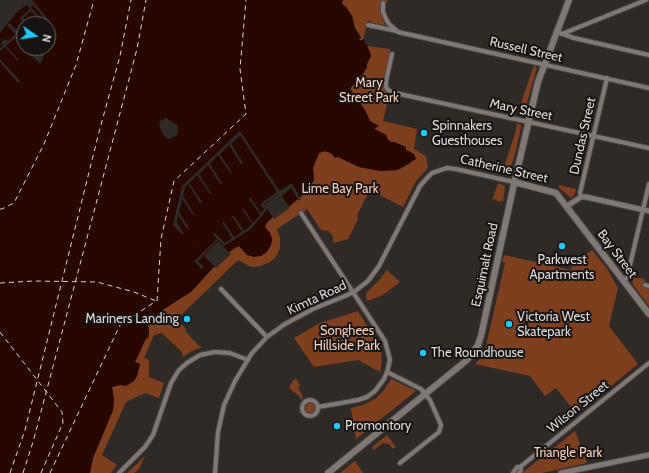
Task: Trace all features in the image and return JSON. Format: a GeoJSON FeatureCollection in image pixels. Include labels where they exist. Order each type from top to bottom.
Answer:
{"type":"FeatureCollection","features":[{"type":"Feature","properties":{"kind":"main road","name":"Esquimalt Road"},"geometry":{"type":"LineString","coordinates":[[328,473],[467,360],[478,345],[538,82],[559,33],[569,0]]}},
{"type":"Feature","properties":{"kind":"main road","name":"Catherine Street"},"geometry":{"type":"LineString","coordinates":[[514,182],[556,193],[567,206]]}},
{"type":"Feature","properties":{"kind":"main road","name":"Bay Street"},"geometry":{"type":"LineString","coordinates":[[567,206],[649,314]]}},
{"type":"Feature","properties":{"kind":"street"},"geometry":{"type":"LineString","coordinates":[[559,33],[646,0]]}},
{"type":"Feature","properties":{"kind":"street"},"geometry":{"type":"LineString","coordinates":[[384,3],[386,19],[398,32]]}},
{"type":"Feature","properties":{"kind":"street","name":"Russell Street"},"geometry":{"type":"LineString","coordinates":[[368,25],[649,88]]}},
{"type":"Feature","properties":{"kind":"street"},"geometry":{"type":"LineString","coordinates":[[559,33],[574,38],[649,55]]}},
{"type":"Feature","properties":{"kind":"street","name":"Mary Street"},"geometry":{"type":"LineString","coordinates":[[392,54],[386,87],[388,90],[395,93],[649,148]]}},
{"type":"Feature","properties":{"kind":"street","name":"Dundas Street"},"geometry":{"type":"LineString","coordinates":[[581,197],[580,193],[606,78]]}},
{"type":"Feature","properties":{"kind":"street","name":"Catherine Street"},"geometry":{"type":"LineString","coordinates":[[440,170],[447,168],[456,169],[514,182]]}},
{"type":"Feature","properties":{"kind":"street","name":"Kimta Road"},"geometry":{"type":"LineString","coordinates":[[215,473],[216,445],[220,419],[229,393],[248,360],[267,337],[285,324],[304,313],[354,292],[368,281],[379,266],[420,186],[426,178],[440,170]]}},
{"type":"Feature","properties":{"kind":"street"},"geometry":{"type":"LineString","coordinates":[[627,278],[649,184]]}},
{"type":"Feature","properties":{"kind":"street"},"geometry":{"type":"LineString","coordinates":[[567,206],[581,197],[590,197],[649,211]]}},
{"type":"Feature","properties":{"kind":"street"},"geometry":{"type":"LineString","coordinates":[[301,212],[385,342],[390,360],[387,372],[381,385],[367,396],[358,400],[318,406]]}},
{"type":"Feature","properties":{"kind":"street"},"geometry":{"type":"LineString","coordinates":[[220,290],[267,337]]}},
{"type":"Feature","properties":{"kind":"street"},"geometry":{"type":"LineString","coordinates":[[118,473],[145,447],[152,435],[171,383],[176,374],[187,363],[200,355],[215,352],[230,353],[248,360]]}},
{"type":"Feature","properties":{"kind":"street","name":"Wilson Street"},"geometry":{"type":"LineString","coordinates":[[513,473],[517,467],[520,467],[649,363]]}},
{"type":"Feature","properties":{"kind":"street"},"geometry":{"type":"LineString","coordinates":[[387,372],[421,389],[430,400],[441,425],[439,432],[400,464]]}},
{"type":"Feature","properties":{"kind":"street"},"geometry":{"type":"LineString","coordinates":[[307,400],[313,400],[318,406],[317,412],[312,416],[307,415],[302,409],[303,403],[307,400]]}},
{"type":"Feature","properties":{"kind":"street"},"geometry":{"type":"LineString","coordinates":[[561,473],[649,455]]}},
{"type":"Feature","properties":{"kind":"street"},"geometry":{"type":"LineString","coordinates":[[519,473],[521,470],[520,467]]}},
{"type":"Feature","properties":{"kind":"street"},"geometry":{"type":"LineString","coordinates":[[591,467],[592,473]]}},
{"type":"Feature","properties":{"kind":"green space"},"geometry":{"type":"Polygon","coordinates":[[[343,0],[388,0],[387,3],[381,1],[381,14],[385,25],[371,23],[370,20],[369,22],[368,20],[363,40],[360,41],[359,39],[361,37],[355,28],[352,16],[346,7],[341,4],[343,0]]]}},
{"type":"Feature","properties":{"kind":"green space"},"geometry":{"type":"Polygon","coordinates":[[[367,46],[390,49],[385,89],[389,95],[383,121],[417,129],[414,149],[426,156],[428,168],[416,181],[403,207],[370,190],[357,215],[358,219],[348,239],[333,243],[333,237],[331,234],[328,231],[321,230],[307,209],[277,229],[280,238],[280,249],[275,258],[270,262],[253,267],[238,260],[177,319],[186,329],[185,331],[199,346],[203,347],[194,350],[181,358],[183,356],[182,352],[162,333],[154,335],[144,358],[149,360],[149,377],[164,383],[159,398],[145,393],[126,402],[102,455],[117,465],[111,473],[90,473],[93,458],[113,410],[114,400],[112,387],[120,385],[137,376],[140,364],[135,362],[149,333],[148,326],[150,321],[164,309],[191,291],[222,258],[233,249],[239,246],[245,252],[272,242],[271,235],[265,227],[267,223],[275,215],[290,206],[307,191],[314,180],[313,168],[319,153],[325,151],[359,167],[381,171],[397,170],[410,164],[411,152],[406,150],[406,147],[391,142],[388,140],[386,135],[375,129],[378,126],[370,121],[365,110],[350,89],[358,77],[364,74],[370,52],[367,46]]]}},
{"type":"Feature","properties":{"kind":"green space"},"geometry":{"type":"Polygon","coordinates":[[[534,65],[537,68],[524,113],[518,112],[534,65]]]}},
{"type":"Feature","properties":{"kind":"green space"},"geometry":{"type":"Polygon","coordinates":[[[517,123],[521,125],[521,128],[515,154],[509,172],[502,173],[515,134],[517,123]]]}},
{"type":"Feature","properties":{"kind":"green space"},"geometry":{"type":"Polygon","coordinates":[[[498,183],[505,186],[503,202],[501,200],[499,202],[495,199],[492,201],[498,183]]]}},
{"type":"Feature","properties":{"kind":"green space"},"geometry":{"type":"Polygon","coordinates":[[[559,185],[576,189],[575,194],[571,198],[559,188],[559,185]]]}},
{"type":"Feature","properties":{"kind":"green space"},"geometry":{"type":"Polygon","coordinates":[[[592,250],[608,270],[618,288],[609,326],[638,364],[577,414],[556,388],[545,396],[530,376],[475,364],[485,350],[505,263],[502,262],[504,255],[571,270],[573,263],[592,250]]]}},
{"type":"Feature","properties":{"kind":"green space"},"geometry":{"type":"Polygon","coordinates":[[[387,270],[400,282],[383,295],[367,301],[367,292],[387,270]]]}},
{"type":"Feature","properties":{"kind":"green space"},"geometry":{"type":"Polygon","coordinates":[[[632,277],[645,279],[643,286],[649,287],[649,306],[633,285],[632,277]]]}},
{"type":"Feature","properties":{"kind":"green space","name":"Songhees Hillside Park"},"geometry":{"type":"Polygon","coordinates":[[[358,311],[381,349],[382,361],[380,372],[358,360],[314,367],[294,338],[320,323],[358,311]]]}},
{"type":"Feature","properties":{"kind":"green space"},"geometry":{"type":"Polygon","coordinates":[[[296,378],[300,386],[298,387],[303,397],[302,400],[289,388],[296,378]]]}},
{"type":"Feature","properties":{"kind":"green space"},"geometry":{"type":"Polygon","coordinates":[[[391,379],[416,391],[356,439],[351,408],[363,405],[375,399],[384,390],[391,379]]]}},
{"type":"Feature","properties":{"kind":"green space"},"geometry":{"type":"Polygon","coordinates":[[[308,403],[312,403],[314,404],[314,412],[308,413],[305,410],[305,406],[308,403]]]}},
{"type":"Feature","properties":{"kind":"green space","name":"Triangle Park"},"geometry":{"type":"Polygon","coordinates":[[[575,431],[587,463],[542,473],[522,473],[575,431]]]}},
{"type":"Feature","properties":{"kind":"green space"},"geometry":{"type":"Polygon","coordinates":[[[387,435],[396,447],[393,449],[389,444],[383,443],[374,450],[372,447],[387,435]]]}},
{"type":"Feature","properties":{"kind":"green space"},"geometry":{"type":"Polygon","coordinates":[[[145,456],[139,469],[134,473],[127,473],[145,456]]]}},
{"type":"Feature","properties":{"kind":"green space"},"geometry":{"type":"Polygon","coordinates":[[[355,461],[363,473],[340,473],[355,461]]]}},
{"type":"Feature","properties":{"kind":"shaded area"},"geometry":{"type":"Polygon","coordinates":[[[31,0],[343,0],[342,4],[352,16],[355,28],[361,38],[359,39],[360,41],[363,39],[371,56],[367,64],[367,68],[350,89],[365,110],[370,121],[379,126],[375,129],[386,135],[388,140],[391,142],[406,147],[406,150],[414,154],[416,159],[397,170],[381,171],[359,167],[338,157],[335,158],[331,153],[325,151],[319,153],[313,168],[314,180],[307,191],[290,206],[275,215],[266,223],[265,227],[270,233],[272,239],[271,245],[267,252],[261,256],[254,257],[247,255],[239,246],[233,249],[222,258],[191,292],[164,309],[150,321],[148,326],[148,339],[146,338],[135,362],[140,364],[137,376],[134,381],[126,386],[120,385],[112,387],[114,400],[113,410],[93,458],[90,473],[0,473],[0,33],[18,11],[27,5],[31,0]],[[166,118],[161,120],[159,124],[162,133],[169,139],[177,135],[177,125],[166,118]]]}},
{"type":"Feature","properties":{"kind":"pier"},"geometry":{"type":"Polygon","coordinates":[[[29,0],[32,0],[45,16],[43,16],[33,5],[31,7],[27,3],[39,16],[36,16],[31,11],[25,16],[22,16],[30,9],[26,4],[29,0]]]}},
{"type":"Feature","properties":{"kind":"pier"},"geometry":{"type":"Polygon","coordinates":[[[10,23],[16,30],[16,35],[7,25],[10,23]]]}},
{"type":"Feature","properties":{"kind":"pier"},"geometry":{"type":"Polygon","coordinates":[[[15,35],[16,36],[16,39],[15,38],[6,46],[19,60],[18,61],[5,47],[0,51],[0,48],[3,46],[0,44],[2,42],[0,37],[3,41],[5,39],[8,41],[15,35]]]}},
{"type":"Feature","properties":{"kind":"pier"},"geometry":{"type":"Polygon","coordinates":[[[33,56],[44,56],[40,64],[33,56]]]}},
{"type":"Feature","properties":{"kind":"pier"},"geometry":{"type":"Polygon","coordinates":[[[0,59],[20,81],[18,83],[0,62],[0,59]]]}},
{"type":"Feature","properties":{"kind":"pier"},"geometry":{"type":"Polygon","coordinates":[[[240,131],[279,190],[292,183],[301,199],[299,201],[291,188],[282,196],[290,208],[274,219],[266,207],[267,210],[251,229],[224,246],[218,240],[198,261],[204,267],[202,269],[194,261],[217,239],[213,234],[215,233],[225,243],[232,238],[222,223],[224,222],[234,237],[242,232],[232,216],[234,216],[244,231],[252,224],[242,209],[243,208],[253,223],[260,215],[249,199],[251,198],[261,213],[264,209],[260,204],[277,192],[240,135],[231,144],[243,163],[241,164],[229,145],[220,154],[232,173],[231,174],[218,155],[210,164],[222,183],[220,184],[208,165],[199,174],[211,193],[210,194],[197,175],[189,183],[202,202],[200,203],[188,184],[185,187],[183,196],[194,214],[193,215],[182,199],[179,212],[189,228],[187,229],[178,215],[177,222],[184,234],[183,235],[173,225],[182,186],[240,131]]]}},
{"type":"Feature","properties":{"kind":"pier"},"geometry":{"type":"Polygon","coordinates":[[[218,241],[231,254],[216,268],[204,256],[218,241]]]}},
{"type":"Feature","properties":{"kind":"ferry route"},"geometry":{"type":"LineString","coordinates":[[0,209],[14,203],[44,144],[76,65],[94,0]]}},
{"type":"Feature","properties":{"kind":"ferry route"},"geometry":{"type":"LineString","coordinates":[[10,473],[25,430],[99,132],[120,56],[131,0]]}},
{"type":"Feature","properties":{"kind":"ferry route"},"geometry":{"type":"LineString","coordinates":[[23,473],[33,442],[137,49],[146,0]]}},
{"type":"Feature","properties":{"kind":"ferry route"},"geometry":{"type":"LineString","coordinates":[[157,301],[161,239],[174,181],[246,114],[240,69],[246,0]]}},
{"type":"Feature","properties":{"kind":"ferry route"},"geometry":{"type":"LineString","coordinates":[[0,283],[33,281],[97,282],[134,292],[156,301]]}},
{"type":"Feature","properties":{"kind":"ferry route"},"geometry":{"type":"LineString","coordinates":[[50,473],[120,325],[156,301]]}},
{"type":"Feature","properties":{"kind":"ferry route"},"geometry":{"type":"LineString","coordinates":[[0,332],[62,412],[63,423],[41,473]]}},
{"type":"Feature","properties":{"kind":"place","name":"Spinnakers Guesthouses"},"geometry":{"type":"Point","coordinates":[424,133]}},
{"type":"Feature","properties":{"kind":"place","name":"Parkwest Apartments"},"geometry":{"type":"Point","coordinates":[562,246]}},
{"type":"Feature","properties":{"kind":"place","name":"Mariners Landing"},"geometry":{"type":"Point","coordinates":[187,319]}},
{"type":"Feature","properties":{"kind":"place","name":"Victoria West Skatepark"},"geometry":{"type":"Point","coordinates":[509,324]}},
{"type":"Feature","properties":{"kind":"place","name":"The Roundhouse"},"geometry":{"type":"Point","coordinates":[423,353]}},
{"type":"Feature","properties":{"kind":"place","name":"Promontory"},"geometry":{"type":"Point","coordinates":[337,426]}},
{"type":"Feature","properties":{"kind":"park label","name":"Mary Street Park"},"geometry":{"type":"Point","coordinates":[369,90]}},
{"type":"Feature","properties":{"kind":"park label","name":"Lime Bay Park"},"geometry":{"type":"Point","coordinates":[340,189]}}]}
